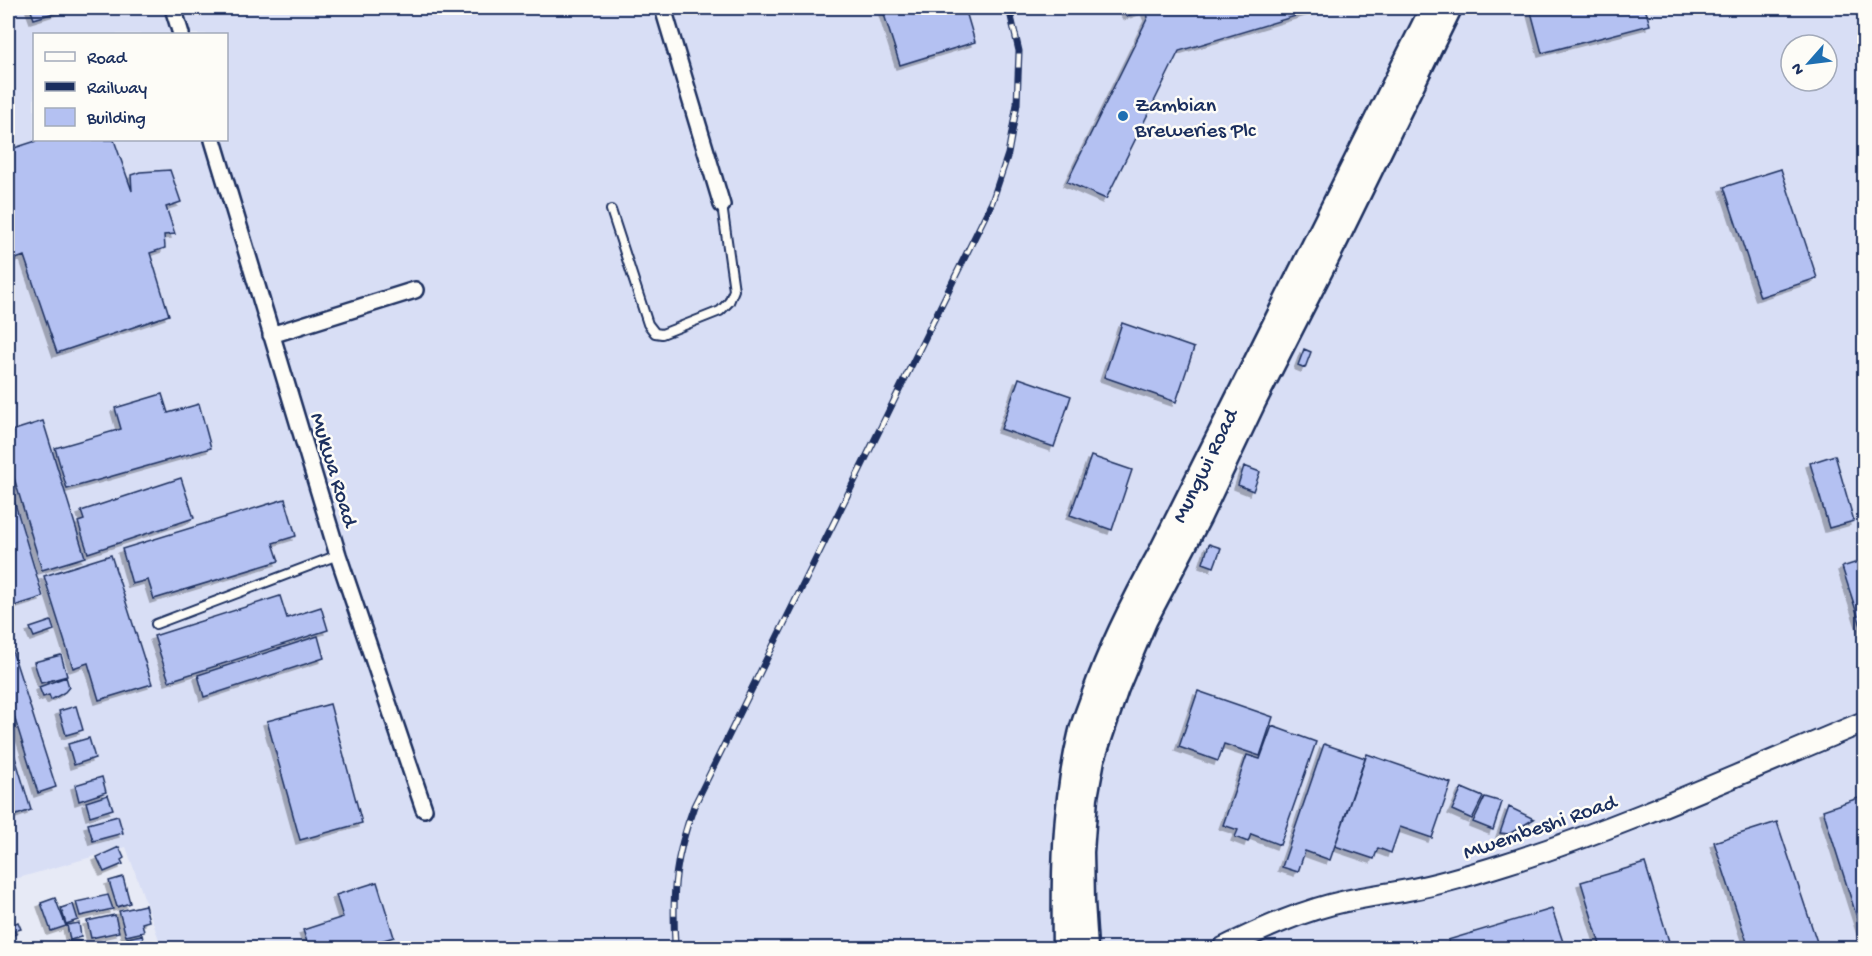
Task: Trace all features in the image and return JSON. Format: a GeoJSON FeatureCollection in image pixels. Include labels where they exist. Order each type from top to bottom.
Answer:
{"type":"FeatureCollection","features":[{"type":"Feature","properties":{"kind":"main road","name":"Mungwi Road"},"geometry":{"type":"LineString","coordinates":[[1086,948],[1082,852],[1086,797],[1094,759],[1117,688],[1145,621],[1199,518],[1247,396],[1432,8]]}},
{"type":"Feature","properties":{"kind":"main road","name":"Mungwi Road"},"geometry":{"type":"LineString","coordinates":[[1064,948],[1066,816],[1080,732],[1114,642],[1133,600],[1337,239],[1450,8]]}},
{"type":"Feature","properties":{"kind":"street"},"geometry":{"type":"LineString","coordinates":[[173,8],[181,33]]}},
{"type":"Feature","properties":{"kind":"street"},"geometry":{"type":"LineString","coordinates":[[663,8],[722,205]]}},
{"type":"Feature","properties":{"kind":"street","name":"Mukwa Road"},"geometry":{"type":"LineString","coordinates":[[213,141],[338,555],[424,809]]}},
{"type":"Feature","properties":{"kind":"street"},"geometry":{"type":"LineString","coordinates":[[271,335],[415,290]]}},
{"type":"Feature","properties":{"kind":"street","name":"Mwembeshi Road"},"geometry":{"type":"LineString","coordinates":[[1223,948],[1280,922],[1345,901],[1409,890],[1465,876],[1546,850],[1669,804],[1864,722]]}},
{"type":"Feature","properties":{"kind":"lane"},"geometry":{"type":"LineString","coordinates":[[611,210],[648,324],[655,333],[662,334],[720,311],[729,302],[734,290],[722,205]]}},
{"type":"Feature","properties":{"kind":"lane"},"geometry":{"type":"LineString","coordinates":[[156,624],[338,555]]}},
{"type":"Feature","properties":{"kind":"shaded area"},"geometry":{"type":"Polygon","coordinates":[[[8,8],[1864,8],[1864,948],[162,948],[126,847],[8,881],[8,8]]]}},
{"type":"Feature","properties":{"kind":"building"},"geometry":{"type":"Polygon","coordinates":[[[30,8],[70,8],[34,19],[30,8]]]}},
{"type":"Feature","properties":{"kind":"building"},"geometry":{"type":"Polygon","coordinates":[[[882,8],[965,8],[975,42],[900,65],[882,8]]]}},
{"type":"Feature","properties":{"kind":"building","name":"Zambian Breweries Plc"},"geometry":{"type":"Polygon","coordinates":[[[1124,8],[1322,8],[1179,51],[1106,199],[1067,182],[1148,17],[1145,10],[1127,16],[1124,8]]]}},
{"type":"Feature","properties":{"kind":"building"},"geometry":{"type":"Polygon","coordinates":[[[1530,8],[1645,8],[1650,25],[1542,53],[1530,8]]]}},
{"type":"Feature","properties":{"kind":"building"},"geometry":{"type":"Polygon","coordinates":[[[36,141],[114,141],[132,191],[131,175],[140,172],[170,170],[181,202],[166,207],[175,234],[164,235],[165,248],[150,253],[169,315],[57,353],[24,256],[8,262],[8,218],[14,216],[8,200],[8,150],[36,141]]]}},
{"type":"Feature","properties":{"kind":"building"},"geometry":{"type":"Polygon","coordinates":[[[1781,169],[1817,278],[1760,297],[1724,187],[1781,169]]]}},
{"type":"Feature","properties":{"kind":"building"},"geometry":{"type":"Polygon","coordinates":[[[1122,323],[1194,348],[1176,402],[1104,377],[1122,323]]]}},
{"type":"Feature","properties":{"kind":"building"},"geometry":{"type":"Polygon","coordinates":[[[1304,349],[1311,352],[1305,368],[1298,365],[1304,349]]]}},
{"type":"Feature","properties":{"kind":"building"},"geometry":{"type":"Polygon","coordinates":[[[1019,378],[1071,396],[1054,447],[1001,429],[1019,378]]]}},
{"type":"Feature","properties":{"kind":"building"},"geometry":{"type":"Polygon","coordinates":[[[162,394],[168,413],[199,404],[211,448],[67,489],[55,448],[121,429],[115,408],[162,394]]]}},
{"type":"Feature","properties":{"kind":"building"},"geometry":{"type":"Polygon","coordinates":[[[43,421],[85,557],[42,570],[8,458],[8,432],[43,421]]]}},
{"type":"Feature","properties":{"kind":"building"},"geometry":{"type":"Polygon","coordinates":[[[1835,455],[1854,521],[1829,528],[1810,463],[1835,455]]]}},
{"type":"Feature","properties":{"kind":"building"},"geometry":{"type":"Polygon","coordinates":[[[1091,456],[1132,470],[1112,530],[1070,515],[1091,456]]]}},
{"type":"Feature","properties":{"kind":"building"},"geometry":{"type":"Polygon","coordinates":[[[1244,466],[1260,472],[1253,491],[1238,485],[1244,466]]]}},
{"type":"Feature","properties":{"kind":"building"},"geometry":{"type":"Polygon","coordinates":[[[181,478],[194,518],[88,553],[78,522],[84,520],[81,511],[181,478]]]}},
{"type":"Feature","properties":{"kind":"building"},"geometry":{"type":"Polygon","coordinates":[[[8,480],[43,597],[8,608],[8,480]]]}},
{"type":"Feature","properties":{"kind":"building"},"geometry":{"type":"Polygon","coordinates":[[[285,499],[296,536],[273,543],[279,561],[154,599],[148,580],[132,584],[122,549],[285,499]]]}},
{"type":"Feature","properties":{"kind":"building"},"geometry":{"type":"Polygon","coordinates":[[[1209,544],[1221,548],[1214,567],[1203,563],[1209,544]]]}},
{"type":"Feature","properties":{"kind":"building"},"geometry":{"type":"Polygon","coordinates":[[[111,555],[152,684],[99,700],[88,663],[73,668],[44,576],[111,555]]]}},
{"type":"Feature","properties":{"kind":"building"},"geometry":{"type":"Polygon","coordinates":[[[1864,560],[1864,631],[1863,632],[1842,567],[1864,560]]]}},
{"type":"Feature","properties":{"kind":"building"},"geometry":{"type":"Polygon","coordinates":[[[280,596],[287,618],[321,607],[328,630],[169,681],[154,636],[280,596]]]}},
{"type":"Feature","properties":{"kind":"building"},"geometry":{"type":"Polygon","coordinates":[[[51,621],[54,630],[34,637],[30,628],[51,621]]]}},
{"type":"Feature","properties":{"kind":"building"},"geometry":{"type":"Polygon","coordinates":[[[318,636],[324,658],[204,697],[198,675],[318,636]]]}},
{"type":"Feature","properties":{"kind":"building"},"geometry":{"type":"Polygon","coordinates":[[[11,647],[56,787],[38,793],[8,697],[8,649],[11,647]]]}},
{"type":"Feature","properties":{"kind":"building"},"geometry":{"type":"Polygon","coordinates":[[[61,655],[67,676],[41,683],[34,662],[61,655]]]}},
{"type":"Feature","properties":{"kind":"building"},"geometry":{"type":"Polygon","coordinates":[[[66,677],[69,687],[65,692],[51,700],[49,695],[43,697],[39,687],[66,677]]]}},
{"type":"Feature","properties":{"kind":"building"},"geometry":{"type":"Polygon","coordinates":[[[1198,691],[1273,717],[1260,756],[1224,744],[1218,761],[1179,747],[1198,691]]]}},
{"type":"Feature","properties":{"kind":"building"},"geometry":{"type":"Polygon","coordinates":[[[330,704],[362,823],[300,840],[267,721],[330,704]]]}},
{"type":"Feature","properties":{"kind":"building"},"geometry":{"type":"Polygon","coordinates":[[[76,706],[83,730],[66,735],[59,711],[76,706]]]}},
{"type":"Feature","properties":{"kind":"building"},"geometry":{"type":"Polygon","coordinates":[[[1272,726],[1316,742],[1280,845],[1251,834],[1248,842],[1235,837],[1238,830],[1223,825],[1247,755],[1260,759],[1272,726]]]}},
{"type":"Feature","properties":{"kind":"building"},"geometry":{"type":"Polygon","coordinates":[[[8,734],[31,810],[8,818],[8,734]]]}},
{"type":"Feature","properties":{"kind":"building"},"geometry":{"type":"Polygon","coordinates":[[[89,738],[95,758],[74,765],[68,744],[89,738]]]}},
{"type":"Feature","properties":{"kind":"building"},"geometry":{"type":"Polygon","coordinates":[[[1324,744],[1365,758],[1330,860],[1305,851],[1298,872],[1282,867],[1324,744]]]}},
{"type":"Feature","properties":{"kind":"building"},"geometry":{"type":"Polygon","coordinates":[[[1367,754],[1451,783],[1432,838],[1400,827],[1391,853],[1378,848],[1374,859],[1335,846],[1367,754]]]}},
{"type":"Feature","properties":{"kind":"building"},"geometry":{"type":"Polygon","coordinates":[[[102,777],[106,792],[79,801],[75,785],[102,777]]]}},
{"type":"Feature","properties":{"kind":"building"},"geometry":{"type":"Polygon","coordinates":[[[1462,788],[1483,797],[1472,819],[1452,810],[1462,788]]]}},
{"type":"Feature","properties":{"kind":"building"},"geometry":{"type":"Polygon","coordinates":[[[108,795],[113,809],[90,816],[86,802],[108,795]]]}},
{"type":"Feature","properties":{"kind":"building"},"geometry":{"type":"Polygon","coordinates":[[[1864,796],[1864,940],[1823,810],[1864,796]]]}},
{"type":"Feature","properties":{"kind":"building"},"geometry":{"type":"Polygon","coordinates":[[[1485,797],[1502,802],[1493,830],[1473,822],[1485,797]]]}},
{"type":"Feature","properties":{"kind":"building"},"geometry":{"type":"Polygon","coordinates":[[[1509,807],[1534,819],[1509,834],[1500,833],[1509,807]]]}},
{"type":"Feature","properties":{"kind":"building"},"geometry":{"type":"Polygon","coordinates":[[[118,816],[123,833],[93,841],[88,824],[118,816]]]}},
{"type":"Feature","properties":{"kind":"building"},"geometry":{"type":"Polygon","coordinates":[[[1777,822],[1819,948],[1749,948],[1714,842],[1777,822]]]}},
{"type":"Feature","properties":{"kind":"building"},"geometry":{"type":"Polygon","coordinates":[[[119,847],[124,858],[121,860],[123,864],[104,872],[97,857],[119,847]]]}},
{"type":"Feature","properties":{"kind":"building"},"geometry":{"type":"Polygon","coordinates":[[[1645,863],[1671,948],[1601,948],[1581,882],[1645,863]]]}},
{"type":"Feature","properties":{"kind":"building"},"geometry":{"type":"Polygon","coordinates":[[[123,877],[130,903],[117,907],[109,881],[123,877]]]}},
{"type":"Feature","properties":{"kind":"building"},"geometry":{"type":"Polygon","coordinates":[[[377,882],[394,937],[356,948],[309,948],[303,930],[343,917],[336,895],[377,882]]]}},
{"type":"Feature","properties":{"kind":"building"},"geometry":{"type":"Polygon","coordinates":[[[108,895],[113,909],[80,916],[76,902],[108,895]]]}},
{"type":"Feature","properties":{"kind":"building"},"geometry":{"type":"Polygon","coordinates":[[[55,898],[66,926],[51,931],[41,903],[55,898]]]}},
{"type":"Feature","properties":{"kind":"building"},"geometry":{"type":"Polygon","coordinates":[[[73,904],[78,920],[66,924],[61,908],[73,904]]]}},
{"type":"Feature","properties":{"kind":"building"},"geometry":{"type":"Polygon","coordinates":[[[145,905],[149,921],[142,923],[144,932],[126,936],[119,911],[145,905]]]}},
{"type":"Feature","properties":{"kind":"building"},"geometry":{"type":"Polygon","coordinates":[[[1552,909],[1565,948],[1450,948],[1448,940],[1552,909]]]}},
{"type":"Feature","properties":{"kind":"building"},"geometry":{"type":"Polygon","coordinates":[[[115,915],[119,932],[91,938],[87,921],[115,915]]]}},
{"type":"Feature","properties":{"kind":"building"},"geometry":{"type":"Polygon","coordinates":[[[18,922],[21,929],[14,931],[16,934],[9,937],[8,926],[18,922]]]}},
{"type":"Feature","properties":{"kind":"building"},"geometry":{"type":"Polygon","coordinates":[[[79,923],[81,937],[70,940],[67,925],[79,923]]]}},
{"type":"Feature","properties":{"kind":"building"},"geometry":{"type":"Polygon","coordinates":[[[142,935],[145,947],[148,948],[130,948],[127,938],[142,935]]]}},
{"type":"Feature","properties":{"kind":"building"},"geometry":{"type":"Polygon","coordinates":[[[80,941],[81,948],[59,948],[58,942],[80,941]]]}},
{"type":"Feature","properties":{"kind":"building"},"geometry":{"type":"Polygon","coordinates":[[[122,944],[123,948],[87,948],[122,944]]]}},
{"type":"Feature","properties":{"kind":"railway"},"geometry":{"type":"LineString","coordinates":[[675,944],[676,874],[694,806],[992,202],[1008,154],[1017,104],[1019,51],[1009,8]]}},
{"type":"Feature","properties":{"kind":"place","name":"Zambian Breweries Plc"},"geometry":{"type":"Point","coordinates":[1123,116]}}]}
